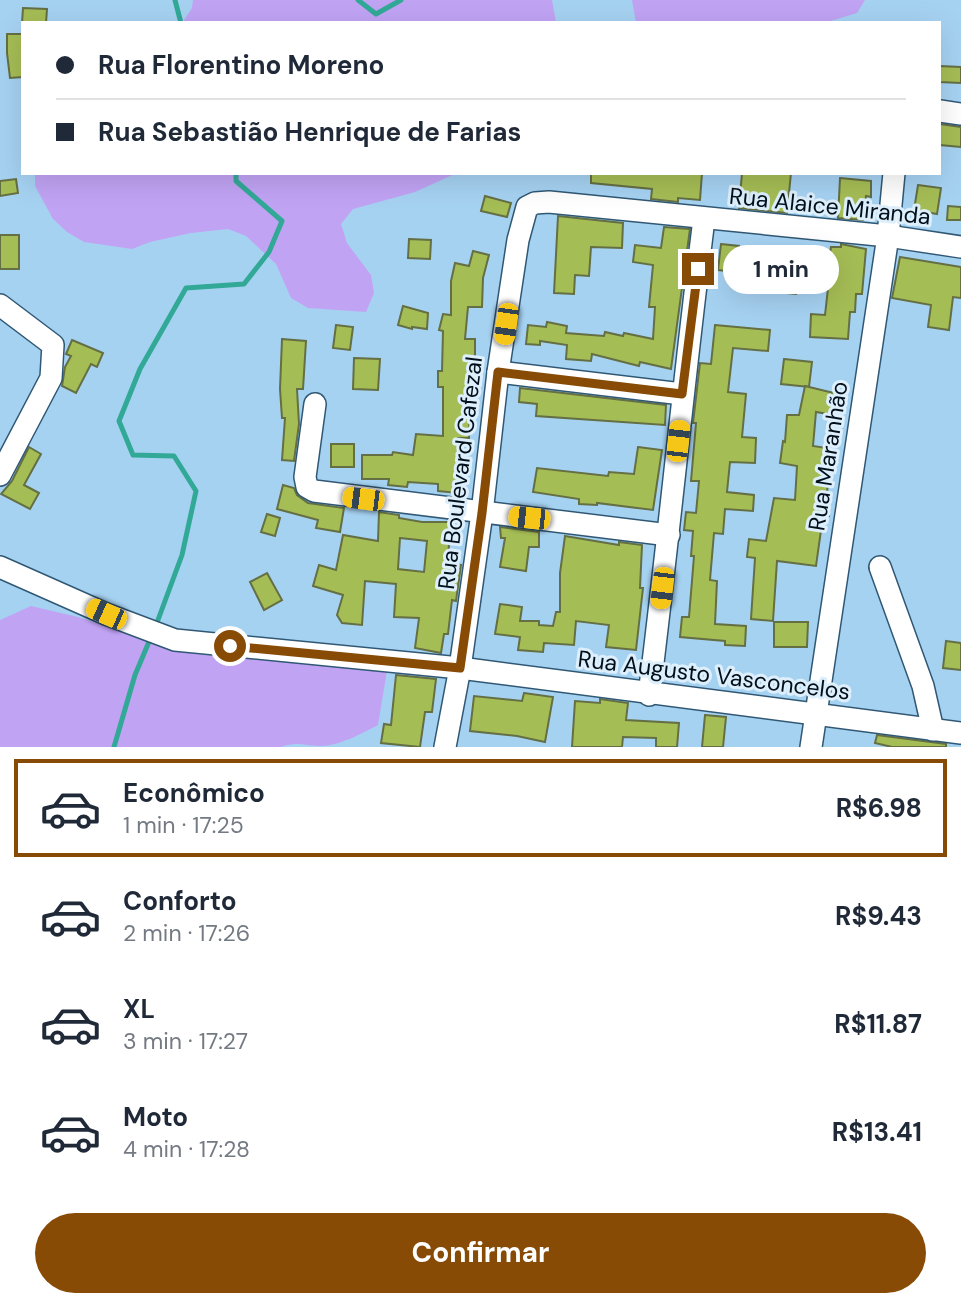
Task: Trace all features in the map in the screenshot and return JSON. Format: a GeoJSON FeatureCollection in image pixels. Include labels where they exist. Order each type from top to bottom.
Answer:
{"type":"FeatureCollection","features":[{"type":"Feature","properties":{"kind":"street"},"geometry":{"type":"LineString","coordinates":[[941,111],[961,114]]}},
{"type":"Feature","properties":{"kind":"street","name":"Rua Maranhão"},"geometry":{"type":"LineString","coordinates":[[811,747],[888,236],[894,175]]}},
{"type":"Feature","properties":{"kind":"street","name":"Rua Alaice Miranda"},"geometry":{"type":"LineString","coordinates":[[527,207],[535,203],[549,202],[888,236],[961,247]]}},
{"type":"Feature","properties":{"kind":"street","name":"Rua Boulevard Cafezal"},"geometry":{"type":"LineString","coordinates":[[446,747],[482,513],[517,240],[527,207]]}},
{"type":"Feature","properties":{"kind":"street"},"geometry":{"type":"LineString","coordinates":[[649,695],[704,219]]}},
{"type":"Feature","properties":{"kind":"street"},"geometry":{"type":"LineString","coordinates":[[0,305],[52,345],[53,358],[51,379],[0,475]]}},
{"type":"Feature","properties":{"kind":"street"},"geometry":{"type":"LineString","coordinates":[[498,372],[682,394]]}},
{"type":"Feature","properties":{"kind":"street"},"geometry":{"type":"LineString","coordinates":[[315,404],[305,477],[307,487],[314,491],[669,535]]}},
{"type":"Feature","properties":{"kind":"street","name":"Rua Augusto Vasconcelos"},"geometry":{"type":"LineString","coordinates":[[0,567],[106,614],[175,640],[460,668],[649,695],[961,733]]}},
{"type":"Feature","properties":{"kind":"street"},"geometry":{"type":"LineString","coordinates":[[880,567],[923,686],[933,730]]}},
{"type":"Feature","properties":{"kind":"shaded area"},"geometry":{"type":"Polygon","coordinates":[[[193,0],[552,0],[556,21],[183,21],[192,8],[193,0]]]}},
{"type":"Feature","properties":{"kind":"shaded area"},"geometry":{"type":"Polygon","coordinates":[[[632,0],[865,0],[857,13],[831,21],[636,21],[632,0]]]}},
{"type":"Feature","properties":{"kind":"shaded area"},"geometry":{"type":"Polygon","coordinates":[[[35,175],[453,175],[415,192],[353,209],[341,224],[347,243],[371,275],[374,293],[366,312],[308,308],[291,298],[276,264],[246,236],[228,229],[191,233],[132,249],[84,242],[53,219],[35,186],[35,175]]]}},
{"type":"Feature","properties":{"kind":"shaded area"},"geometry":{"type":"Polygon","coordinates":[[[31,606],[78,617],[158,643],[387,671],[378,725],[342,742],[320,746],[0,747],[0,620],[31,606]]]}},
{"type":"Feature","properties":{"kind":"building"},"geometry":{"type":"Polygon","coordinates":[[[23,8],[47,9],[46,21],[22,21],[23,8]]]}},
{"type":"Feature","properties":{"kind":"building"},"geometry":{"type":"Polygon","coordinates":[[[7,34],[21,34],[21,77],[10,78],[7,34]]]}},
{"type":"Feature","properties":{"kind":"building"},"geometry":{"type":"Polygon","coordinates":[[[941,66],[961,67],[961,83],[941,82],[941,66]]]}},
{"type":"Feature","properties":{"kind":"building"},"geometry":{"type":"Polygon","coordinates":[[[941,124],[961,127],[961,147],[941,145],[941,124]]]}},
{"type":"Feature","properties":{"kind":"building"},"geometry":{"type":"Polygon","coordinates":[[[591,175],[702,175],[700,200],[678,198],[678,202],[651,199],[652,189],[591,183],[591,175]]]}},
{"type":"Feature","properties":{"kind":"building"},"geometry":{"type":"Polygon","coordinates":[[[742,175],[791,175],[787,213],[739,208],[742,175]]]}},
{"type":"Feature","properties":{"kind":"building"},"geometry":{"type":"Polygon","coordinates":[[[840,178],[871,181],[871,197],[866,196],[863,220],[838,218],[840,178]]]}},
{"type":"Feature","properties":{"kind":"building"},"geometry":{"type":"Polygon","coordinates":[[[16,179],[18,193],[0,196],[0,181],[16,179]]]}},
{"type":"Feature","properties":{"kind":"building"},"geometry":{"type":"Polygon","coordinates":[[[918,185],[941,188],[937,214],[914,210],[918,185]]]}},
{"type":"Feature","properties":{"kind":"building"},"geometry":{"type":"Polygon","coordinates":[[[485,196],[511,203],[507,217],[481,211],[485,196]]]}},
{"type":"Feature","properties":{"kind":"building"},"geometry":{"type":"Polygon","coordinates":[[[948,206],[961,207],[961,220],[947,220],[948,206]]]}},
{"type":"Feature","properties":{"kind":"building"},"geometry":{"type":"Polygon","coordinates":[[[558,216],[623,223],[622,248],[591,247],[589,276],[575,275],[574,294],[554,293],[558,216]]]}},
{"type":"Feature","properties":{"kind":"building"},"geometry":{"type":"Polygon","coordinates":[[[664,227],[690,229],[671,369],[640,362],[639,366],[592,354],[591,361],[566,359],[567,345],[540,341],[540,345],[526,344],[528,325],[546,327],[547,322],[567,326],[566,333],[604,336],[605,332],[623,336],[624,333],[653,339],[655,307],[649,307],[653,265],[633,262],[635,245],[661,248],[664,227]]]}},
{"type":"Feature","properties":{"kind":"building"},"geometry":{"type":"Polygon","coordinates":[[[0,235],[19,235],[19,269],[0,269],[0,235]]]}},
{"type":"Feature","properties":{"kind":"building"},"geometry":{"type":"Polygon","coordinates":[[[409,239],[431,240],[430,259],[408,258],[409,239]]]}},
{"type":"Feature","properties":{"kind":"building"},"geometry":{"type":"Polygon","coordinates":[[[721,244],[739,246],[736,272],[718,270],[721,244]]]}},
{"type":"Feature","properties":{"kind":"building"},"geometry":{"type":"Polygon","coordinates":[[[841,244],[866,249],[862,294],[856,294],[855,312],[850,312],[848,339],[810,337],[811,314],[825,315],[828,288],[797,284],[796,294],[777,292],[778,286],[751,283],[752,265],[780,268],[782,248],[830,253],[831,247],[841,247],[841,244]]]}},
{"type":"Feature","properties":{"kind":"building"},"geometry":{"type":"Polygon","coordinates":[[[473,251],[489,255],[483,278],[482,307],[468,307],[465,339],[475,339],[475,360],[471,360],[469,438],[458,438],[458,493],[438,491],[438,484],[408,482],[407,487],[388,485],[389,479],[362,479],[362,455],[392,455],[393,452],[413,455],[416,434],[443,436],[443,387],[438,387],[438,371],[442,371],[443,331],[439,330],[443,314],[451,315],[451,281],[455,263],[469,266],[473,251]]]}},
{"type":"Feature","properties":{"kind":"building"},"geometry":{"type":"Polygon","coordinates":[[[900,257],[961,267],[961,298],[953,297],[949,330],[928,327],[931,305],[892,298],[900,257]]]}},
{"type":"Feature","properties":{"kind":"building"},"geometry":{"type":"Polygon","coordinates":[[[403,306],[428,313],[427,329],[398,325],[403,306]]]}},
{"type":"Feature","properties":{"kind":"building"},"geometry":{"type":"Polygon","coordinates":[[[336,325],[353,327],[350,350],[333,348],[336,325]]]}},
{"type":"Feature","properties":{"kind":"building"},"geometry":{"type":"Polygon","coordinates":[[[715,325],[770,330],[768,351],[733,348],[728,392],[746,394],[742,437],[756,438],[755,463],[730,462],[727,492],[754,495],[753,511],[725,509],[723,534],[714,533],[710,580],[717,581],[715,624],[746,626],[745,646],[725,645],[725,641],[680,637],[682,617],[689,617],[694,556],[691,556],[693,531],[684,530],[686,512],[696,513],[699,481],[691,481],[696,423],[693,423],[700,363],[711,364],[715,325]]]}},
{"type":"Feature","properties":{"kind":"building"},"geometry":{"type":"Polygon","coordinates":[[[282,339],[306,341],[303,389],[297,389],[299,424],[294,461],[282,460],[285,418],[282,418],[280,389],[282,339]]]}},
{"type":"Feature","properties":{"kind":"building"},"geometry":{"type":"Polygon","coordinates":[[[72,340],[103,353],[97,367],[91,364],[76,393],[62,386],[65,367],[71,356],[66,354],[72,340]]]}},
{"type":"Feature","properties":{"kind":"building"},"geometry":{"type":"Polygon","coordinates":[[[354,358],[380,359],[378,390],[353,389],[354,358]]]}},
{"type":"Feature","properties":{"kind":"building"},"geometry":{"type":"Polygon","coordinates":[[[784,359],[812,362],[809,387],[781,384],[784,359]]]}},
{"type":"Feature","properties":{"kind":"building"},"geometry":{"type":"Polygon","coordinates":[[[805,386],[838,394],[834,415],[816,412],[813,446],[827,448],[822,475],[828,475],[829,516],[823,516],[816,566],[777,561],[773,621],[751,619],[755,558],[747,557],[749,539],[766,541],[774,498],[795,500],[797,466],[780,463],[787,415],[799,415],[805,386]]]}},
{"type":"Feature","properties":{"kind":"building"},"geometry":{"type":"Polygon","coordinates":[[[520,388],[666,405],[665,425],[536,416],[537,404],[519,402],[520,388]]]}},
{"type":"Feature","properties":{"kind":"building"},"geometry":{"type":"Polygon","coordinates":[[[331,444],[354,444],[354,467],[331,467],[331,444]]]}},
{"type":"Feature","properties":{"kind":"building"},"geometry":{"type":"Polygon","coordinates":[[[29,447],[41,454],[24,485],[39,493],[30,509],[1,494],[12,481],[29,447]]]}},
{"type":"Feature","properties":{"kind":"building"},"geometry":{"type":"Polygon","coordinates":[[[638,447],[662,450],[653,510],[597,503],[579,504],[579,499],[533,492],[537,468],[608,476],[609,472],[634,474],[638,447]]]}},
{"type":"Feature","properties":{"kind":"building"},"geometry":{"type":"Polygon","coordinates":[[[283,485],[294,488],[297,495],[308,503],[344,508],[340,532],[316,528],[318,520],[277,509],[283,485]]]}},
{"type":"Feature","properties":{"kind":"building"},"geometry":{"type":"Polygon","coordinates":[[[379,512],[422,522],[450,522],[448,564],[461,565],[456,601],[452,600],[448,634],[444,634],[441,653],[415,648],[419,618],[394,617],[396,584],[365,581],[362,625],[342,623],[337,615],[343,595],[313,586],[319,565],[336,570],[343,535],[378,541],[379,512]],[[400,538],[398,569],[424,572],[427,541],[400,538]]]}},
{"type":"Feature","properties":{"kind":"building"},"geometry":{"type":"Polygon","coordinates":[[[267,514],[280,518],[275,536],[261,532],[267,514]]]}},
{"type":"Feature","properties":{"kind":"building"},"geometry":{"type":"Polygon","coordinates":[[[500,527],[539,532],[539,547],[529,547],[526,571],[500,567],[505,538],[501,538],[500,527]]]}},
{"type":"Feature","properties":{"kind":"building"},"geometry":{"type":"Polygon","coordinates":[[[565,536],[619,545],[619,542],[642,545],[640,588],[643,588],[636,650],[606,647],[609,625],[576,621],[574,645],[544,643],[543,652],[518,650],[520,637],[495,634],[500,604],[522,607],[520,621],[539,621],[539,625],[553,626],[556,612],[560,612],[560,573],[565,536]]]}},
{"type":"Feature","properties":{"kind":"building"},"geometry":{"type":"Polygon","coordinates":[[[267,573],[282,600],[264,610],[250,582],[267,573]]]}},
{"type":"Feature","properties":{"kind":"building"},"geometry":{"type":"Polygon","coordinates":[[[774,622],[808,622],[807,647],[774,647],[774,622]]]}},
{"type":"Feature","properties":{"kind":"building"},"geometry":{"type":"Polygon","coordinates":[[[946,641],[961,643],[961,670],[943,668],[946,641]]]}},
{"type":"Feature","properties":{"kind":"building"},"geometry":{"type":"Polygon","coordinates":[[[396,675],[436,679],[432,712],[425,712],[420,747],[381,743],[384,724],[391,725],[396,675]]]}},
{"type":"Feature","properties":{"kind":"building"},"geometry":{"type":"Polygon","coordinates":[[[524,693],[553,697],[545,742],[470,731],[474,696],[522,701],[524,693]]]}},
{"type":"Feature","properties":{"kind":"building"},"geometry":{"type":"Polygon","coordinates":[[[600,699],[628,703],[626,720],[679,723],[677,747],[656,747],[656,738],[623,737],[622,747],[572,747],[575,701],[600,703],[600,699]]]}},
{"type":"Feature","properties":{"kind":"building"},"geometry":{"type":"Polygon","coordinates":[[[705,715],[726,717],[723,747],[702,747],[705,715]]]}},
{"type":"Feature","properties":{"kind":"building"},"geometry":{"type":"Polygon","coordinates":[[[877,735],[946,744],[946,747],[892,747],[875,743],[877,735]]]}},
{"type":"Feature","properties":{"kind":"waterway"},"geometry":{"type":"LineString","coordinates":[[175,0],[180,21]]}},
{"type":"Feature","properties":{"kind":"waterway"},"geometry":{"type":"LineString","coordinates":[[358,0],[376,14],[401,0]]}},
{"type":"Feature","properties":{"kind":"waterway"},"geometry":{"type":"LineString","coordinates":[[155,628],[182,555],[196,491],[174,456],[133,455],[119,421],[140,369],[186,288],[244,284],[269,252],[282,221],[236,181],[236,175]]}},
{"type":"Feature","properties":{"kind":"waterway"},"geometry":{"type":"LineString","coordinates":[[114,747],[135,675],[151,637]]}},
{"type":"Feature","properties":{"kind":"route"},"geometry":{"type":"LineString","coordinates":[[230,646],[460,668],[498,372],[682,394],[698,269]]}}]}
